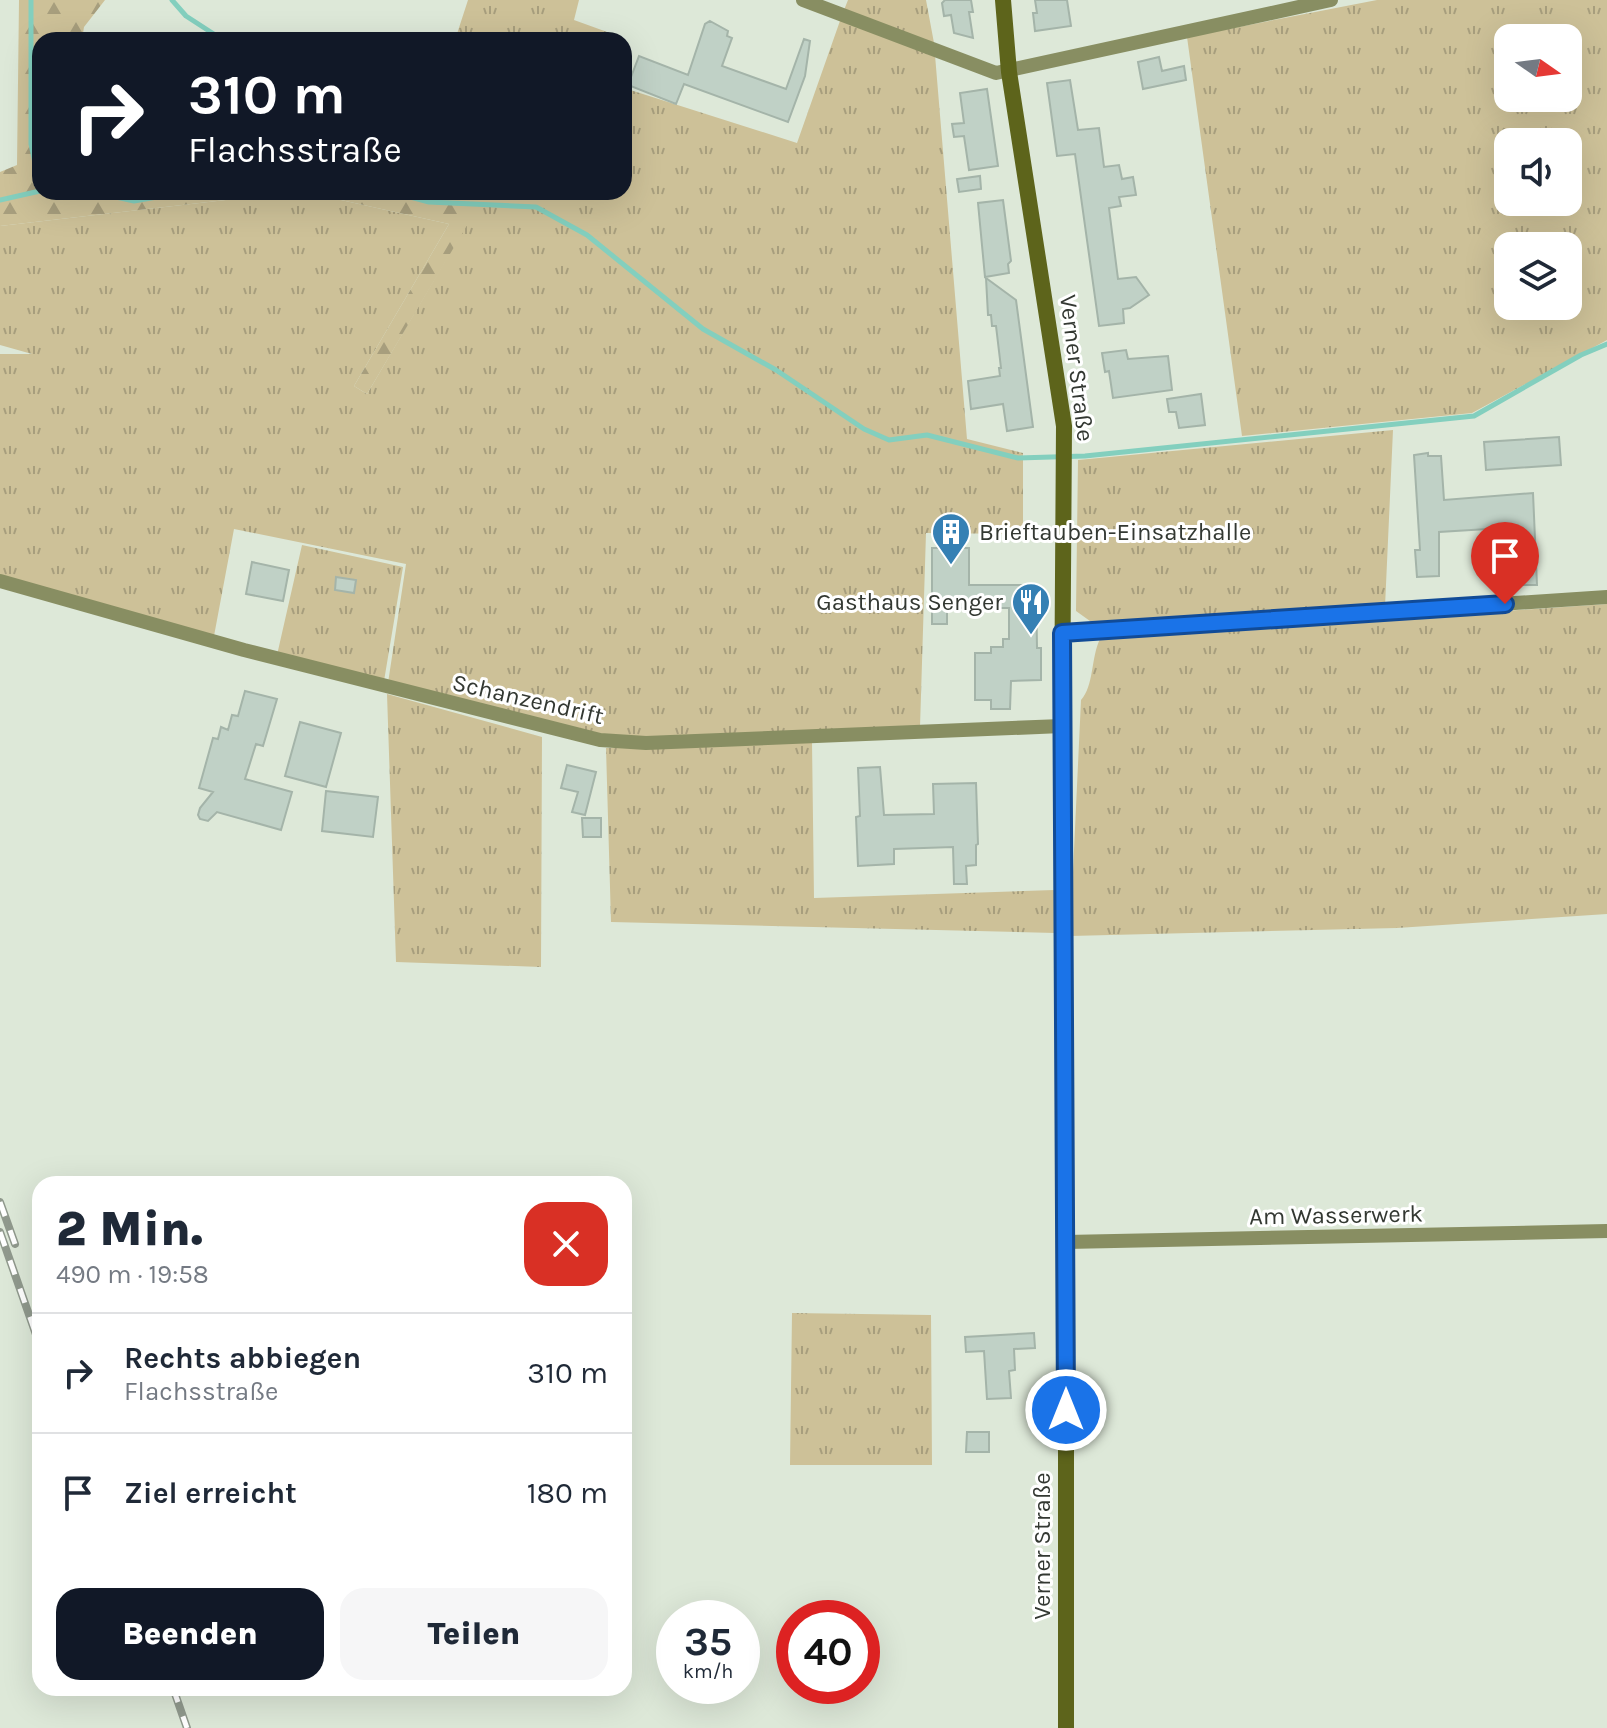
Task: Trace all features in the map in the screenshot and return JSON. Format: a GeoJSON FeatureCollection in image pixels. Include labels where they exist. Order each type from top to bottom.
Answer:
{"type":"FeatureCollection","features":[{"type":"Feature","properties":{"kind":"street"},"geometry":{"type":"LineString","coordinates":[[803,0],[996,73],[1331,0]]}},
{"type":"Feature","properties":{"kind":"street","name":"Verner Straße"},"geometry":{"type":"LineString","coordinates":[[1003,0],[1009,72],[1064,426],[1062,726],[1066,1728]]}},
{"type":"Feature","properties":{"kind":"street","name":"Schanzendrift"},"geometry":{"type":"LineString","coordinates":[[0,581],[244,650],[600,740],[646,743],[1062,726]]}},
{"type":"Feature","properties":{"kind":"street"},"geometry":{"type":"LineString","coordinates":[[1062,633],[1607,597]]}},
{"type":"Feature","properties":{"kind":"street","name":"Am Wasserwerk"},"geometry":{"type":"LineString","coordinates":[[1066,1242],[1607,1231]]}},
{"type":"Feature","properties":{"kind":"green space"},"geometry":{"type":"Polygon","coordinates":[[[19,0],[105,0],[83,32],[32,32],[32,200],[225,200],[0,226],[0,172],[17,165],[19,0]]]}},
{"type":"Feature","properties":{"kind":"green space"},"geometry":{"type":"Polygon","coordinates":[[[468,0],[579,0],[574,20],[607,32],[458,32],[468,0]]]}},
{"type":"Feature","properties":{"kind":"green space"},"geometry":{"type":"Polygon","coordinates":[[[848,0],[926,0],[934,43],[844,10],[848,0]]]}},
{"type":"Feature","properties":{"kind":"green space"},"geometry":{"type":"Polygon","coordinates":[[[1377,0],[1607,0],[1607,340],[1472,413],[1242,436],[1187,37],[1377,0]]]}},
{"type":"Feature","properties":{"kind":"green space"},"geometry":{"type":"Polygon","coordinates":[[[841,18],[935,55],[967,439],[1023,453],[1023,534],[926,533],[920,727],[647,739],[598,736],[388,683],[406,564],[234,529],[214,636],[0,577],[0,354],[32,354],[0,345],[0,226],[225,200],[341,200],[449,224],[354,386],[367,394],[481,200],[632,200],[632,91],[797,143],[841,18]]]}},
{"type":"Feature","properties":{"kind":"green space"},"geometry":{"type":"Polygon","coordinates":[[[341,200],[482,200],[367,394],[354,386],[449,224],[341,200]]]}},
{"type":"Feature","properties":{"kind":"green space"},"geometry":{"type":"Polygon","coordinates":[[[1393,430],[1385,607],[1097,626],[1076,611],[1078,460],[1393,430]]]}},
{"type":"Feature","properties":{"kind":"green space"},"geometry":{"type":"Polygon","coordinates":[[[302,545],[403,567],[384,681],[277,655],[302,545]]]}},
{"type":"Feature","properties":{"kind":"green space"},"geometry":{"type":"Polygon","coordinates":[[[1607,604],[1607,914],[1397,928],[1070,936],[1081,700],[1088,687],[1100,639],[1607,604]]]}},
{"type":"Feature","properties":{"kind":"green space"},"geometry":{"type":"Polygon","coordinates":[[[387,694],[542,737],[541,967],[396,962],[387,694]]]}},
{"type":"Feature","properties":{"kind":"green space"},"geometry":{"type":"Polygon","coordinates":[[[812,741],[814,898],[1054,890],[1055,933],[611,922],[606,748],[812,741]]]}},
{"type":"Feature","properties":{"kind":"green space"},"geometry":{"type":"Polygon","coordinates":[[[792,1313],[931,1315],[932,1465],[790,1465],[792,1313]]]}},
{"type":"Feature","properties":{"kind":"building"},"geometry":{"type":"Polygon","coordinates":[[[945,0],[971,0],[973,12],[969,12],[973,38],[954,33],[951,15],[944,16],[942,3],[945,0]]]}},
{"type":"Feature","properties":{"kind":"building"},"geometry":{"type":"Polygon","coordinates":[[[1035,0],[1067,0],[1071,26],[1035,31],[1035,0]]]}},
{"type":"Feature","properties":{"kind":"building"},"geometry":{"type":"Polygon","coordinates":[[[710,21],[728,31],[727,36],[732,38],[722,66],[786,89],[804,39],[810,41],[805,76],[788,122],[684,84],[676,104],[632,87],[632,74],[639,56],[688,75],[705,24],[710,21]]]}},
{"type":"Feature","properties":{"kind":"building"},"geometry":{"type":"Polygon","coordinates":[[[1159,57],[1162,71],[1184,66],[1186,80],[1143,89],[1138,62],[1159,57]]]}},
{"type":"Feature","properties":{"kind":"building"},"geometry":{"type":"Polygon","coordinates":[[[1070,80],[1078,130],[1099,128],[1104,167],[1119,165],[1122,179],[1133,177],[1136,195],[1119,197],[1121,206],[1109,208],[1118,279],[1136,277],[1149,295],[1130,308],[1123,309],[1124,323],[1099,326],[1075,154],[1057,156],[1047,83],[1070,80]]]}},
{"type":"Feature","properties":{"kind":"building"},"geometry":{"type":"Polygon","coordinates":[[[987,89],[998,166],[969,170],[964,136],[954,137],[952,124],[964,123],[960,93],[987,89]]]}},
{"type":"Feature","properties":{"kind":"building"},"geometry":{"type":"Polygon","coordinates":[[[980,176],[981,189],[959,192],[957,179],[980,176]]]}},
{"type":"Feature","properties":{"kind":"building"},"geometry":{"type":"Polygon","coordinates":[[[1003,200],[1011,261],[1008,264],[1009,273],[985,277],[978,203],[1003,200]]]}},
{"type":"Feature","properties":{"kind":"building"},"geometry":{"type":"Polygon","coordinates":[[[986,278],[1016,300],[1033,427],[1007,431],[1003,404],[971,409],[968,381],[1000,376],[1001,368],[996,326],[992,326],[991,315],[988,315],[986,278]]]}},
{"type":"Feature","properties":{"kind":"building"},"geometry":{"type":"Polygon","coordinates":[[[1126,350],[1128,359],[1168,356],[1172,390],[1113,398],[1109,371],[1105,372],[1102,353],[1126,350]]]}},
{"type":"Feature","properties":{"kind":"building"},"geometry":{"type":"Polygon","coordinates":[[[1201,394],[1205,425],[1179,428],[1176,412],[1169,412],[1167,399],[1201,394]]]}},
{"type":"Feature","properties":{"kind":"building"},"geometry":{"type":"Polygon","coordinates":[[[1559,437],[1561,465],[1486,470],[1484,442],[1559,437]]]}},
{"type":"Feature","properties":{"kind":"building"},"geometry":{"type":"Polygon","coordinates":[[[1428,453],[1428,456],[1441,456],[1444,500],[1533,493],[1537,585],[1523,585],[1520,527],[1439,532],[1439,576],[1417,577],[1415,550],[1420,550],[1414,455],[1428,453]]]}},
{"type":"Feature","properties":{"kind":"building"},"geometry":{"type":"Polygon","coordinates":[[[932,548],[969,548],[969,585],[1036,585],[1041,680],[1011,681],[1010,709],[991,709],[991,700],[975,700],[975,653],[991,653],[991,647],[1003,647],[1003,639],[1009,639],[1009,608],[947,608],[947,624],[932,624],[932,548]]]}},
{"type":"Feature","properties":{"kind":"building"},"geometry":{"type":"Polygon","coordinates":[[[252,562],[289,570],[283,601],[246,594],[252,562]]]}},
{"type":"Feature","properties":{"kind":"building"},"geometry":{"type":"Polygon","coordinates":[[[336,577],[356,580],[354,593],[335,590],[336,577]]]}},
{"type":"Feature","properties":{"kind":"building"},"geometry":{"type":"Polygon","coordinates":[[[245,691],[277,699],[263,746],[256,744],[245,779],[292,792],[281,830],[217,812],[208,821],[200,819],[198,815],[213,792],[199,788],[213,738],[218,739],[221,727],[228,730],[232,715],[238,716],[245,691]]]}},
{"type":"Feature","properties":{"kind":"building"},"geometry":{"type":"Polygon","coordinates":[[[300,722],[341,733],[326,787],[285,776],[300,722]]]}},
{"type":"Feature","properties":{"kind":"building"},"geometry":{"type":"Polygon","coordinates":[[[567,765],[596,772],[585,815],[572,812],[578,792],[561,788],[567,765]]]}},
{"type":"Feature","properties":{"kind":"building"},"geometry":{"type":"Polygon","coordinates":[[[880,767],[884,815],[934,814],[933,784],[976,783],[978,844],[976,865],[966,866],[967,884],[954,884],[953,847],[894,849],[894,864],[858,866],[858,768],[880,767]]]}},
{"type":"Feature","properties":{"kind":"building"},"geometry":{"type":"Polygon","coordinates":[[[326,791],[378,797],[373,837],[322,831],[326,791]]]}},
{"type":"Feature","properties":{"kind":"building"},"geometry":{"type":"Polygon","coordinates":[[[582,818],[601,818],[601,837],[583,837],[582,818]]]}},
{"type":"Feature","properties":{"kind":"building"},"geometry":{"type":"Polygon","coordinates":[[[1034,1333],[1035,1348],[1014,1349],[1015,1370],[1009,1371],[1011,1398],[987,1399],[984,1351],[966,1352],[965,1337],[1034,1333]]]}},
{"type":"Feature","properties":{"kind":"building"},"geometry":{"type":"Polygon","coordinates":[[[967,1432],[989,1432],[989,1452],[966,1452],[967,1432]]]}},
{"type":"Feature","properties":{"kind":"waterway"},"geometry":{"type":"LineString","coordinates":[[31,0],[32,149]]}},
{"type":"Feature","properties":{"kind":"waterway"},"geometry":{"type":"LineString","coordinates":[[172,0],[186,16],[211,32]]}},
{"type":"Feature","properties":{"kind":"waterway"},"geometry":{"type":"LineString","coordinates":[[0,200],[32,193]]}},
{"type":"Feature","properties":{"kind":"waterway"},"geometry":{"type":"LineString","coordinates":[[130,200],[140,200]]}},
{"type":"Feature","properties":{"kind":"waterway"},"geometry":{"type":"LineString","coordinates":[[422,200],[536,207],[587,235],[703,329],[776,370],[864,429],[889,440],[927,435],[1018,458],[1085,456],[1474,416],[1581,355],[1607,344]]}},
{"type":"Feature","properties":{"kind":"railway"},"geometry":{"type":"LineString","coordinates":[[0,1202],[15,1244]]}},
{"type":"Feature","properties":{"kind":"railway"},"geometry":{"type":"LineString","coordinates":[[0,1232],[32,1323]]}},
{"type":"Feature","properties":{"kind":"railway"},"geometry":{"type":"LineString","coordinates":[[176,1696],[187,1728]]}},
{"type":"Feature","properties":{"kind":"place","name":"Brieftauben-Einsatzhalle"},"geometry":{"type":"Point","coordinates":[951,566]}},
{"type":"Feature","properties":{"kind":"place","name":"Gasthaus Senger"},"geometry":{"type":"Point","coordinates":[1031,636]}},
{"type":"Feature","properties":{"kind":"route"},"geometry":{"type":"LineString","coordinates":[[1066,1410],[1062,633],[1505,604]]}}]}
